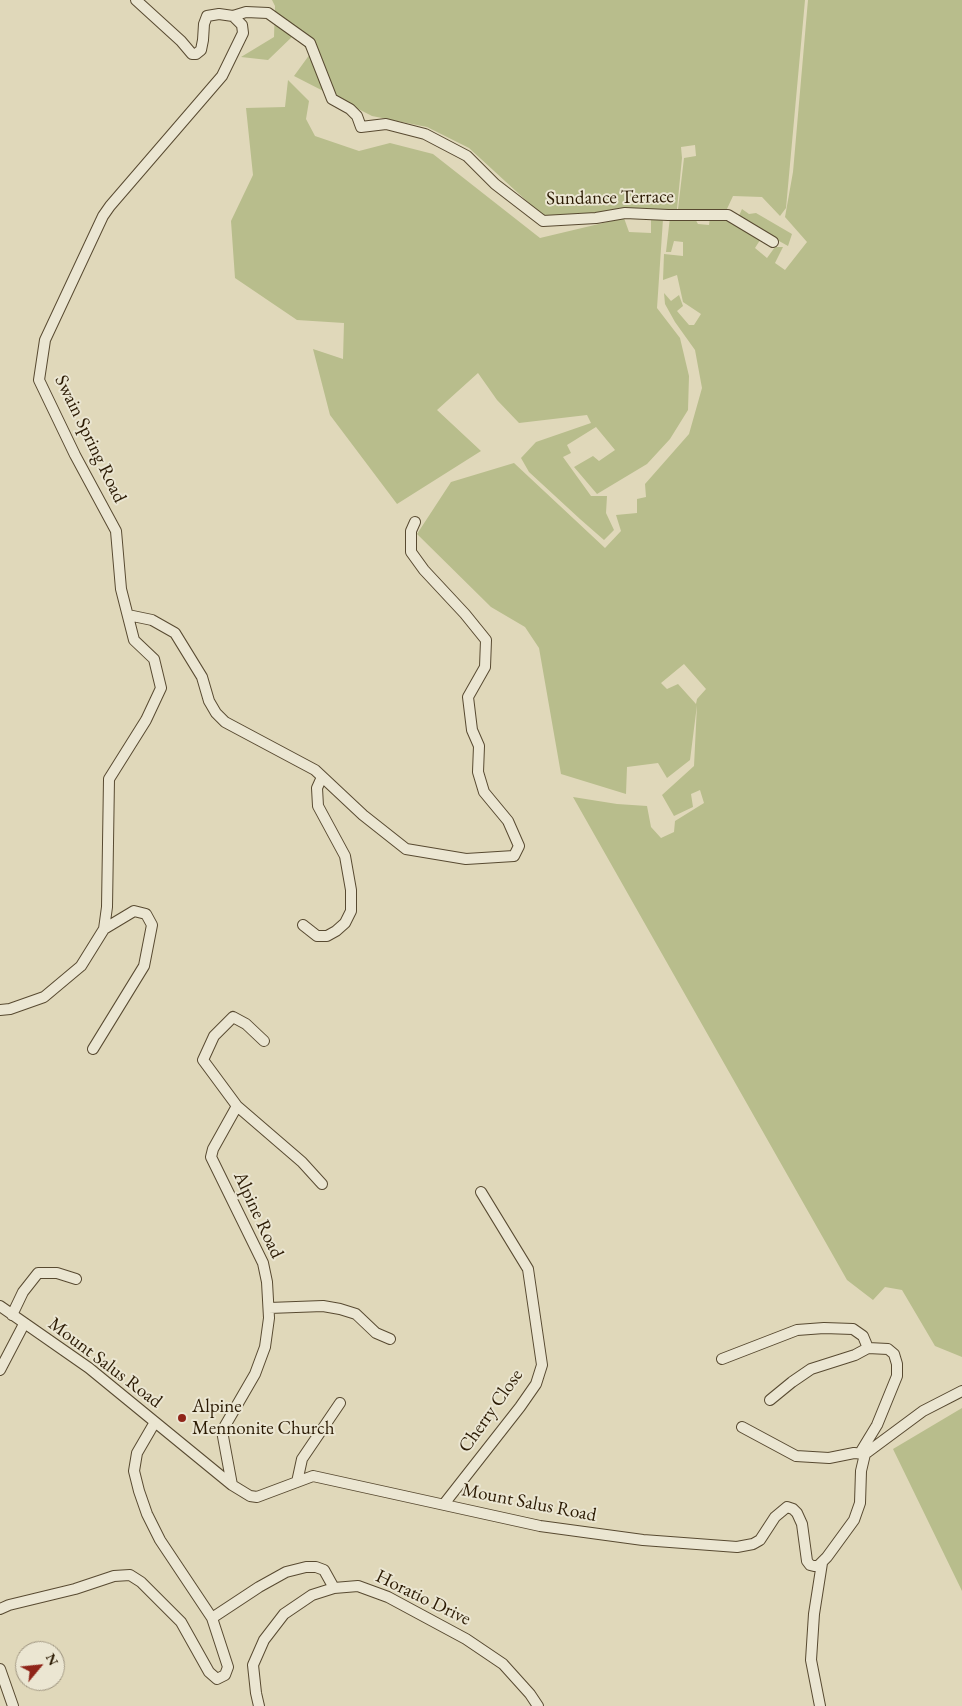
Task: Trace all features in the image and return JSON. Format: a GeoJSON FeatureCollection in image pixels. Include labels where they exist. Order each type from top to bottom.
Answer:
{"type":"FeatureCollection","features":[{"type":"Feature","properties":{"kind":"street"},"geometry":{"type":"LineString","coordinates":[[136,0],[194,55],[201,50],[204,24],[207,16],[219,14],[233,16]]}},
{"type":"Feature","properties":{"kind":"street","name":"Sundance Terrace"},"geometry":{"type":"LineString","coordinates":[[233,16],[246,12],[268,13],[310,42],[332,99],[350,109],[357,116],[361,127],[386,124],[425,134],[467,156],[495,184],[543,221],[596,218],[625,212],[668,215],[728,215],[773,242]]}},
{"type":"Feature","properties":{"kind":"street","name":"Swain Spring Road"},"geometry":{"type":"LineString","coordinates":[[0,1010],[10,1009],[44,997],[82,966],[104,929],[109,779],[146,720],[161,688],[154,659],[134,640],[121,589],[116,531],[75,455],[39,380],[45,340],[110,206],[226,71],[243,33],[242,25],[233,16]]}},
{"type":"Feature","properties":{"kind":"street"},"geometry":{"type":"LineString","coordinates":[[128,615],[152,620],[175,633],[202,677],[213,707],[225,722],[315,770],[363,815],[406,849],[466,859],[514,856],[519,846],[508,821],[484,792],[478,772],[479,746],[472,730],[468,697],[485,667],[486,640],[466,614],[424,570],[411,552],[411,531],[415,522]]}},
{"type":"Feature","properties":{"kind":"street"},"geometry":{"type":"LineString","coordinates":[[303,925],[317,936],[327,936],[336,931],[345,922],[351,911],[351,890],[345,856],[318,806],[317,788],[322,777]]}},
{"type":"Feature","properties":{"kind":"street"},"geometry":{"type":"LineString","coordinates":[[94,1049],[144,966],[152,925],[146,914],[134,911],[104,929]]}},
{"type":"Feature","properties":{"kind":"street"},"geometry":{"type":"LineString","coordinates":[[264,1041],[246,1024],[233,1017],[214,1036],[204,1060],[237,1106],[302,1162],[322,1184]]}},
{"type":"Feature","properties":{"kind":"street","name":"Alpine Road"},"geometry":{"type":"LineString","coordinates":[[232,1485],[222,1431],[255,1374],[265,1347],[269,1318],[267,1282],[263,1263],[211,1157],[213,1148],[237,1106]]}},
{"type":"Feature","properties":{"kind":"street","name":"Cherry Close"},"geometry":{"type":"LineString","coordinates":[[444,1504],[520,1407],[536,1384],[542,1365],[528,1269],[481,1192]]}},
{"type":"Feature","properties":{"kind":"street"},"geometry":{"type":"LineString","coordinates":[[12,1315],[23,1292],[38,1273],[57,1273],[76,1279]]}},
{"type":"Feature","properties":{"kind":"street","name":"Mount Salus Road"},"geometry":{"type":"LineString","coordinates":[[0,1306],[89,1368],[232,1485],[250,1496],[257,1497],[313,1476],[540,1526],[643,1540],[737,1547],[753,1544],[760,1540],[775,1516],[787,1507],[797,1513],[802,1524],[807,1562],[814,1566],[822,1563]]}},
{"type":"Feature","properties":{"kind":"street"},"geometry":{"type":"LineString","coordinates":[[269,1308],[323,1306],[340,1309],[356,1314],[376,1334],[390,1340]]}},
{"type":"Feature","properties":{"kind":"street"},"geometry":{"type":"LineString","coordinates":[[0,1370],[24,1324]]}},
{"type":"Feature","properties":{"kind":"street"},"geometry":{"type":"LineString","coordinates":[[722,1359],[797,1330],[824,1328],[853,1329],[863,1336],[868,1348]]}},
{"type":"Feature","properties":{"kind":"street"},"geometry":{"type":"LineString","coordinates":[[770,1400],[811,1369],[855,1355],[868,1348],[888,1349],[894,1354],[897,1364],[897,1376],[878,1425],[862,1454],[860,1502],[854,1520],[822,1563],[814,1614],[811,1660],[820,1706]]}},
{"type":"Feature","properties":{"kind":"street"},"geometry":{"type":"LineString","coordinates":[[742,1427],[796,1456],[829,1458],[862,1454],[923,1411],[962,1391]]}},
{"type":"Feature","properties":{"kind":"street"},"geometry":{"type":"LineString","coordinates":[[297,1482],[302,1459],[340,1403]]}},
{"type":"Feature","properties":{"kind":"street"},"geometry":{"type":"LineString","coordinates":[[0,1609],[114,1576],[130,1576],[136,1578],[159,1598],[181,1622],[209,1672],[217,1679],[225,1675],[228,1667],[212,1618],[160,1540],[138,1491],[134,1471],[137,1454],[155,1422]]}},
{"type":"Feature","properties":{"kind":"street"},"geometry":{"type":"LineString","coordinates":[[212,1618],[259,1587],[286,1572],[306,1567],[316,1567],[324,1570],[334,1588]]}},
{"type":"Feature","properties":{"kind":"street","name":"Horatio Drive"},"geometry":{"type":"LineString","coordinates":[[259,1706],[253,1665],[264,1640],[284,1614],[312,1595],[334,1588],[358,1586],[388,1596],[466,1639],[503,1664],[530,1694],[538,1706]]}},
{"type":"Feature","properties":{"kind":"street"},"geometry":{"type":"LineString","coordinates":[[0,1669],[12,1706]]}},
{"type":"Feature","properties":{"kind":"green space"},"geometry":{"type":"Polygon","coordinates":[[[272,0],[805,0],[786,208],[780,216],[762,197],[733,196],[726,211],[718,209],[678,209],[684,158],[696,156],[695,145],[681,147],[682,158],[677,209],[570,217],[542,215],[469,148],[427,127],[372,116],[294,76],[310,54],[295,34],[268,60],[241,57],[274,37],[275,6],[272,0]]]}},
{"type":"Feature","properties":{"kind":"green space"},"geometry":{"type":"Polygon","coordinates":[[[808,0],[962,0],[962,1357],[935,1346],[902,1290],[885,1287],[873,1300],[847,1280],[573,797],[617,804],[647,806],[651,827],[661,838],[674,832],[675,821],[704,803],[700,790],[691,794],[693,807],[674,816],[662,795],[694,766],[697,705],[690,760],[667,778],[658,763],[627,767],[626,794],[561,774],[539,648],[525,627],[491,607],[417,534],[451,482],[514,463],[605,548],[621,531],[616,515],[637,513],[637,499],[646,497],[645,484],[689,434],[702,388],[695,350],[665,304],[664,293],[671,301],[679,295],[683,306],[677,311],[689,325],[694,325],[701,314],[683,302],[677,275],[663,280],[664,254],[683,256],[683,242],[674,241],[671,252],[666,252],[670,217],[694,217],[698,224],[709,225],[710,217],[726,219],[762,237],[755,248],[767,258],[775,247],[783,247],[775,263],[785,270],[807,242],[785,217],[793,172],[808,0]],[[684,664],[661,683],[667,689],[678,684],[696,704],[697,699],[706,689],[684,664]]]}},
{"type":"Feature","properties":{"kind":"green space"},"geometry":{"type":"Polygon","coordinates":[[[288,80],[309,101],[306,119],[315,136],[359,151],[390,143],[433,154],[540,238],[624,218],[629,232],[651,233],[651,218],[663,219],[657,308],[680,338],[689,376],[688,410],[670,439],[647,464],[597,494],[574,467],[593,456],[599,461],[615,450],[596,427],[567,445],[571,453],[563,457],[591,496],[607,496],[606,513],[614,530],[604,540],[529,472],[521,458],[536,442],[591,423],[587,415],[519,423],[497,400],[478,373],[437,410],[481,451],[397,504],[330,415],[313,349],[343,359],[344,323],[297,320],[235,278],[231,221],[253,175],[246,108],[285,107],[288,80]]]}},
{"type":"Feature","properties":{"kind":"green space"},"geometry":{"type":"Polygon","coordinates":[[[742,209],[749,214],[756,213],[792,234],[788,246],[738,218],[742,209]]]}},
{"type":"Feature","properties":{"kind":"green space"},"geometry":{"type":"Polygon","coordinates":[[[962,1408],[962,1591],[893,1449],[962,1408]]]}},
{"type":"Feature","properties":{"kind":"place","name":"Alpine Mennonite Church"},"geometry":{"type":"Point","coordinates":[182,1418]}}]}
